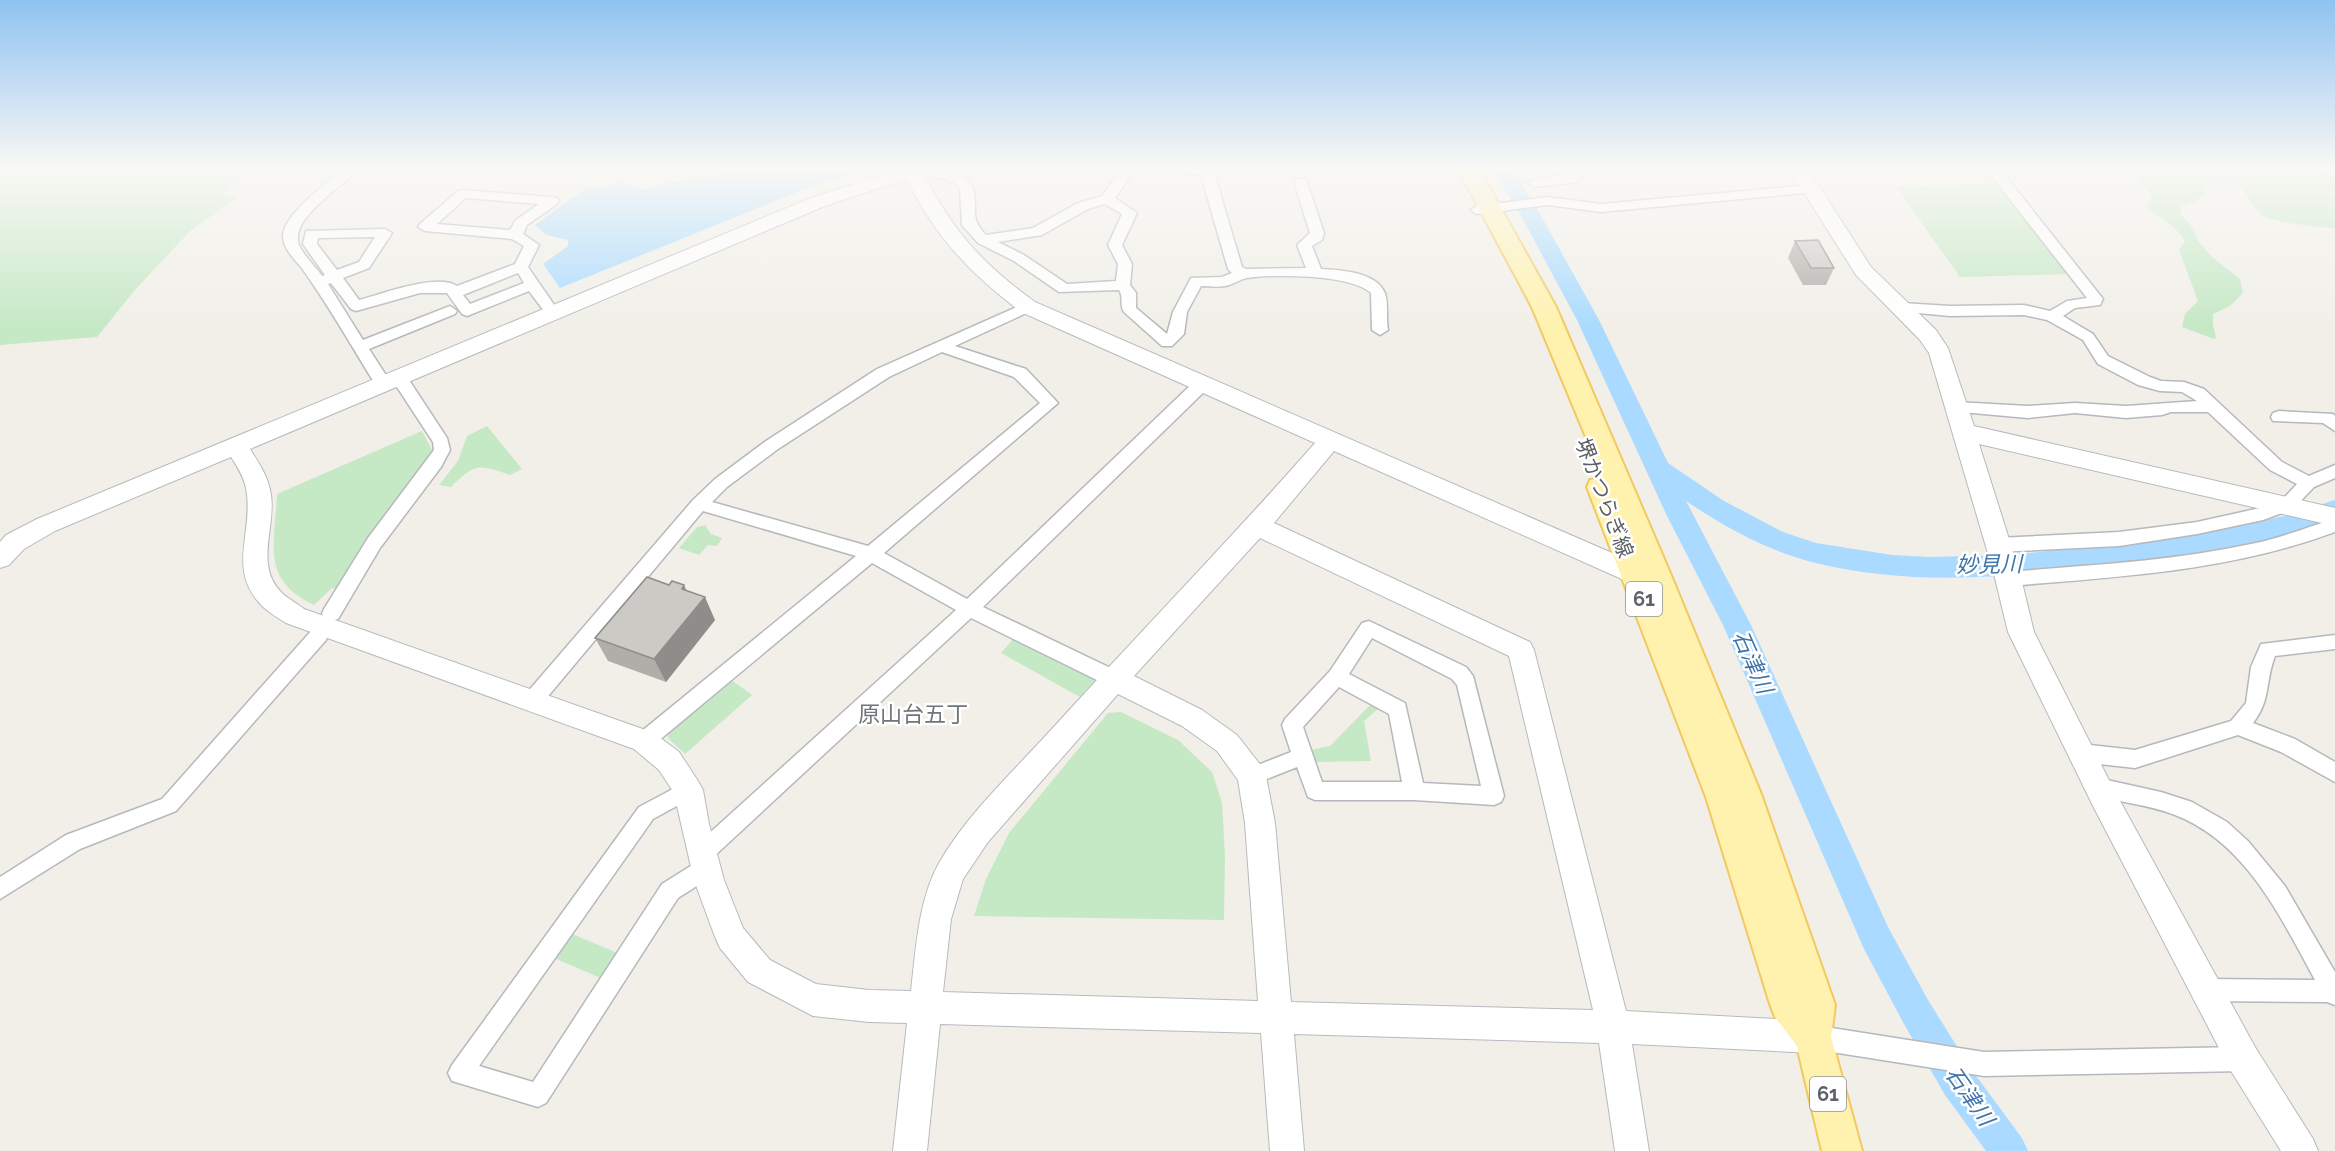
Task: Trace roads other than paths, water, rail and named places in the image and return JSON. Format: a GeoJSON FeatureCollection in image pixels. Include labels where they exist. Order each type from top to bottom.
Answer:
{"type":"FeatureCollection","features":[{"type":"Feature","properties":{"kind":"main road","name":"堺かつらぎ線"},"geometry":{"type":"LineString","coordinates":[[1498,223],[1531,309],[1645,573],[1722,797],[1788,1004],[1813,1037],[1842,1151]]}},
{"type":"Feature","properties":{"kind":"street"},"geometry":{"type":"LineString","coordinates":[[294,223],[290,236],[293,247],[356,306],[420,288],[451,288],[466,311],[532,285]]}},
{"type":"Feature","properties":{"kind":"street"},"geometry":{"type":"LineString","coordinates":[[430,223],[425,227],[514,235],[532,245],[521,267],[454,293]]}},
{"type":"Feature","properties":{"kind":"street"},"geometry":{"type":"LineString","coordinates":[[514,235],[521,223]]}},
{"type":"Feature","properties":{"kind":"street"},"geometry":{"type":"LineString","coordinates":[[0,558],[15,542],[46,525],[393,384],[552,312],[768,223]]}},
{"type":"Feature","properties":{"kind":"street"},"geometry":{"type":"LineString","coordinates":[[939,223],[958,249],[997,285],[1028,307],[1330,441],[1645,573]]}},
{"type":"Feature","properties":{"kind":"street"},"geometry":{"type":"LineString","coordinates":[[969,223],[983,240],[1019,258],[1064,289],[1123,285]]}},
{"type":"Feature","properties":{"kind":"street"},"geometry":{"type":"LineString","coordinates":[[983,240],[1037,232],[1053,223]]}},
{"type":"Feature","properties":{"kind":"street"},"geometry":{"type":"LineString","coordinates":[[1128,223],[1115,245],[1125,264],[1123,285],[1129,293],[1130,309],[1167,342],[1176,334],[1180,312],[1196,281],[1224,282],[1243,274],[1315,273],[1359,279],[1376,289],[1380,298],[1378,310],[1380,330]]}},
{"type":"Feature","properties":{"kind":"street"},"geometry":{"type":"LineString","coordinates":[[1222,223],[1235,269],[1243,274]]}},
{"type":"Feature","properties":{"kind":"street"},"geometry":{"type":"LineString","coordinates":[[1315,223],[1319,231],[1317,237],[1304,245],[1315,273]]}},
{"type":"Feature","properties":{"kind":"street"},"geometry":{"type":"LineString","coordinates":[[1832,223],[1863,271],[1928,335],[1940,352],[2003,562],[2021,632],[2098,787],[2243,1059],[2301,1151]]}},
{"type":"Feature","properties":{"kind":"street"},"geometry":{"type":"LineString","coordinates":[[2036,223],[2096,299],[2095,302],[2072,304],[2052,316]]}},
{"type":"Feature","properties":{"kind":"street"},"geometry":{"type":"LineString","coordinates":[[326,279],[364,265],[385,233],[310,234],[310,244],[326,279],[360,347],[441,442],[442,450],[435,463],[374,543],[331,614]]}},
{"type":"Feature","properties":{"kind":"street"},"geometry":{"type":"LineString","coordinates":[[521,267],[552,312]]}},
{"type":"Feature","properties":{"kind":"street"},"geometry":{"type":"LineString","coordinates":[[532,701],[699,504],[721,483],[772,445],[883,373],[1028,307]]}},
{"type":"Feature","properties":{"kind":"street"},"geometry":{"type":"LineString","coordinates":[[1902,308],[1950,311],[2024,310],[2052,316],[2088,337],[2103,360],[2144,381],[2160,386],[2184,387],[2198,393],[2276,466],[2308,483]]}},
{"type":"Feature","properties":{"kind":"street"},"geometry":{"type":"LineString","coordinates":[[360,347],[450,311]]}},
{"type":"Feature","properties":{"kind":"street"},"geometry":{"type":"LineString","coordinates":[[644,741],[1050,403],[1020,373],[942,347]]}},
{"type":"Feature","properties":{"kind":"street"},"geometry":{"type":"LineString","coordinates":[[688,790],[646,813],[460,1073],[538,1095],[670,891],[969,609],[1201,385]]}},
{"type":"Feature","properties":{"kind":"street"},"geometry":{"type":"LineString","coordinates":[[1956,407],[2028,412],[2075,408],[2126,412],[2162,410],[2169,407],[2212,406]]}},
{"type":"Feature","properties":{"kind":"street"},"geometry":{"type":"LineString","coordinates":[[2279,417],[2327,418],[2335,425]]}},
{"type":"Feature","properties":{"kind":"street"},"geometry":{"type":"LineString","coordinates":[[1963,432],[2335,517]]}},
{"type":"Feature","properties":{"kind":"street"},"geometry":{"type":"LineString","coordinates":[[910,1151],[935,919],[950,873],[977,833],[1114,679],[1257,526],[1330,441]]}},
{"type":"Feature","properties":{"kind":"street"},"geometry":{"type":"LineString","coordinates":[[236,446],[257,483],[259,515],[253,549],[258,579],[269,597],[295,616],[644,741],[669,761],[688,790],[704,861],[730,937],[759,971],[813,1000],[869,1006],[1613,1027],[1813,1037],[1984,1064],[2243,1059]]}},
{"type":"Feature","properties":{"kind":"street"},"geometry":{"type":"LineString","coordinates":[[2003,562],[2263,514],[2290,506],[2308,483],[2335,471]]}},
{"type":"Feature","properties":{"kind":"street"},"geometry":{"type":"LineString","coordinates":[[699,504],[871,554],[969,609],[1191,718],[1227,743],[1252,776],[1260,823],[1287,1151]]}},
{"type":"Feature","properties":{"kind":"street"},"geometry":{"type":"LineString","coordinates":[[2003,562],[2142,568],[2240,552],[2301,539],[2335,525]]}},
{"type":"Feature","properties":{"kind":"street"},"geometry":{"type":"LineString","coordinates":[[1257,526],[1521,650],[1613,1027],[1632,1151]]}},
{"type":"Feature","properties":{"kind":"street"},"geometry":{"type":"LineString","coordinates":[[1369,628],[1459,673],[1466,682],[1494,796],[1414,791],[1315,791],[1292,725],[1337,678],[1369,628]]}},
{"type":"Feature","properties":{"kind":"street"},"geometry":{"type":"LineString","coordinates":[[0,889],[73,842],[169,806],[319,635]]}},
{"type":"Feature","properties":{"kind":"street"},"geometry":{"type":"LineString","coordinates":[[2238,728],[2255,706],[2261,667],[2268,650],[2335,642]]}},
{"type":"Feature","properties":{"kind":"street"},"geometry":{"type":"LineString","coordinates":[[1337,678],[1398,709],[1414,791]]}},
{"type":"Feature","properties":{"kind":"street"},"geometry":{"type":"LineString","coordinates":[[2081,753],[2135,759],[2238,728],[2281,740],[2335,773]]}},
{"type":"Feature","properties":{"kind":"street"},"geometry":{"type":"LineString","coordinates":[[1252,776],[1303,756]]}},
{"type":"Feature","properties":{"kind":"street"},"geometry":{"type":"LineString","coordinates":[[2098,787],[2195,813],[2239,844],[2267,877],[2334,992]]}},
{"type":"Feature","properties":{"kind":"street"},"geometry":{"type":"LineString","coordinates":[[2206,990],[2334,992]]}},
{"type":"Feature","properties":{"kind":"water"},"geometry":{"type":"Polygon","coordinates":[[[538,223],[722,223],[560,288],[543,264],[568,246],[568,240],[546,235],[535,225],[538,223]]]}},
{"type":"Feature","properties":{"kind":"waterway","name":"石津川"},"geometry":{"type":"LineString","coordinates":[[1535,223],[1588,320],[1680,516],[1737,625],[1876,938],[1916,1012],[1958,1082],[2009,1151]]}},
{"type":"Feature","properties":{"kind":"waterway","name":"妙見川"},"geometry":{"type":"LineString","coordinates":[[1660,470],[1715,508],[1774,539],[1816,553],[1892,565],[1931,567],[2011,565],[2154,550],[2258,533],[2335,509]]}},
{"type":"Feature","properties":{"kind":"district","name":"原山台五丁"},"geometry":{"type":"Point","coordinates":[913,714]}}]}
